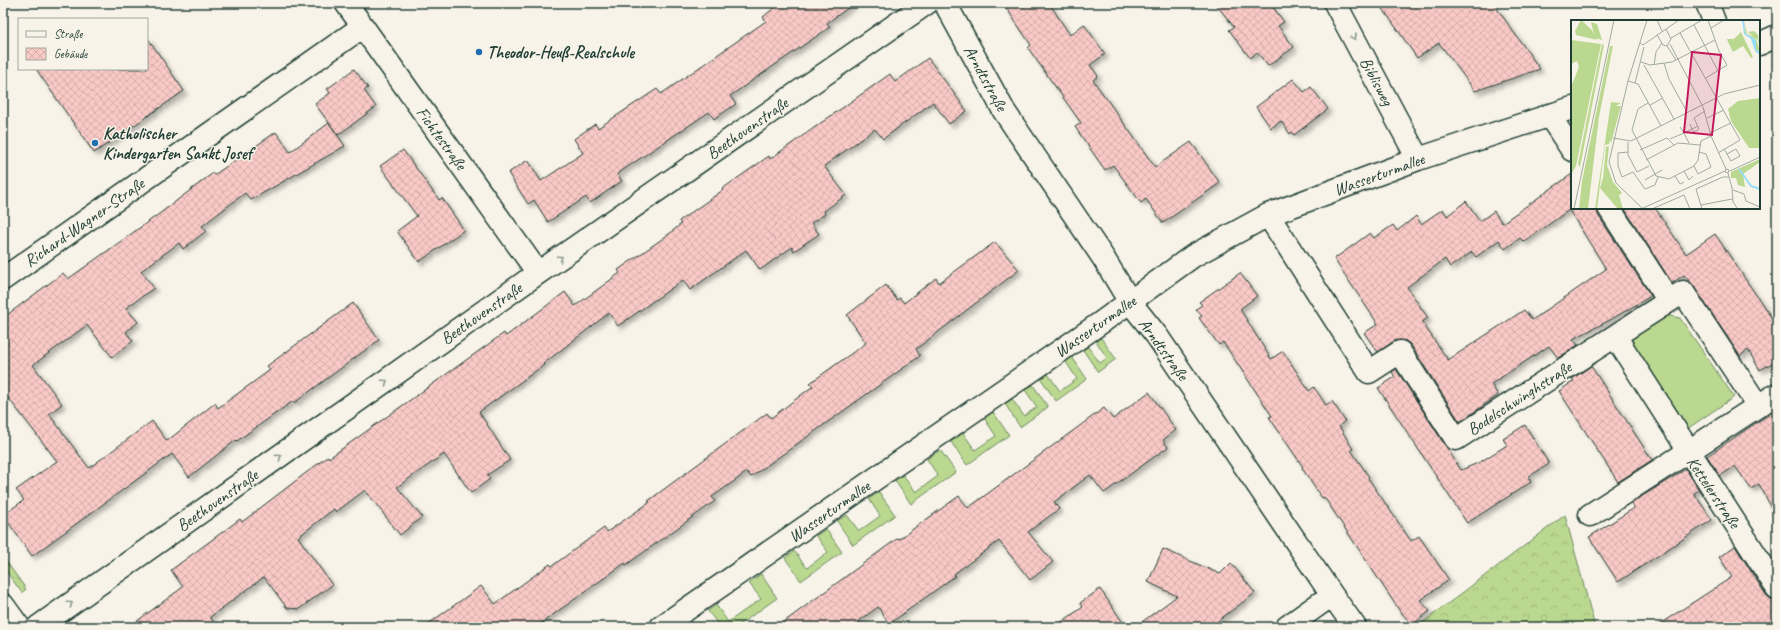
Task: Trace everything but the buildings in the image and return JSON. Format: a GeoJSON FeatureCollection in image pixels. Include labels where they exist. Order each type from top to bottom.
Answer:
{"type":"FeatureCollection","features":[{"type":"Feature","properties":{"kind":"street","name":"Fichtestraße"},"geometry":{"type":"LineString","coordinates":[[346,3],[538,273]]}},
{"type":"Feature","properties":{"kind":"street","name":"Beethovenstraße"},"geometry":{"type":"LineString","coordinates":[[38,627],[538,273],[927,3]]}},
{"type":"Feature","properties":{"kind":"street","name":"Arndtstraße"},"geometry":{"type":"LineString","coordinates":[[945,3],[1004,111],[1104,259],[1130,302],[1157,336],[1355,627]]}},
{"type":"Feature","properties":{"kind":"street","name":"Biblisweg"},"geometry":{"type":"LineString","coordinates":[[1335,3],[1418,159]]}},
{"type":"Feature","properties":{"kind":"street"},"geometry":{"type":"LineString","coordinates":[[1706,3],[1714,20]]}},
{"type":"Feature","properties":{"kind":"street","name":"Richard-Wagner-Straße"},"geometry":{"type":"LineString","coordinates":[[3,279],[362,27]]}},
{"type":"Feature","properties":{"kind":"street"},"geometry":{"type":"LineString","coordinates":[[1760,44],[1777,36]]}},
{"type":"Feature","properties":{"kind":"street","name":"Wasserturmallee"},"geometry":{"type":"LineString","coordinates":[[661,627],[1130,302],[1192,256],[1268,215],[1418,159],[1571,108]]}},
{"type":"Feature","properties":{"kind":"street"},"geometry":{"type":"LineString","coordinates":[[1549,115],[1571,148]]}},
{"type":"Feature","properties":{"kind":"street"},"geometry":{"type":"LineString","coordinates":[[1610,209],[1669,301]]}},
{"type":"Feature","properties":{"kind":"street","name":"Bodelschwinghstraße"},"geometry":{"type":"LineString","coordinates":[[1268,215],[1369,372],[1400,352],[1456,439],[1683,292],[1758,406]]}},
{"type":"Feature","properties":{"kind":"street"},"geometry":{"type":"LineString","coordinates":[[1615,336],[1689,451],[1777,394]]}},
{"type":"Feature","properties":{"kind":"street","name":"Kettelerstraße"},"geometry":{"type":"LineString","coordinates":[[1590,515],[1689,451],[1777,588]]}},
{"type":"Feature","properties":{"kind":"street"},"geometry":{"type":"LineString","coordinates":[[1287,627],[1332,595]]}},
{"type":"Feature","properties":{"kind":"street"},"geometry":{"type":"LineString","coordinates":[[3,605],[19,627]]}},
{"type":"Feature","properties":{"kind":"green space"},"geometry":{"type":"Polygon","coordinates":[[[1664,315],[1680,318],[1734,397],[1684,431],[1624,343],[1664,315]]]}},
{"type":"Feature","properties":{"kind":"green space"},"geometry":{"type":"Polygon","coordinates":[[[1101,338],[1116,359],[1098,372],[1083,350],[1088,347],[1100,363],[1107,358],[1096,341],[1101,338]]]}},
{"type":"Feature","properties":{"kind":"green space"},"geometry":{"type":"Polygon","coordinates":[[[1072,357],[1087,379],[1056,401],[1041,379],[1048,374],[1060,391],[1077,379],[1066,362],[1072,357]]]}},
{"type":"Feature","properties":{"kind":"green space"},"geometry":{"type":"Polygon","coordinates":[[[1033,385],[1048,407],[1020,427],[1005,404],[1012,399],[1024,416],[1037,407],[1025,390],[1033,385]]]}},
{"type":"Feature","properties":{"kind":"green space"},"geometry":{"type":"Polygon","coordinates":[[[993,412],[1009,435],[967,465],[951,442],[963,433],[975,450],[996,436],[984,418],[993,412]]]}},
{"type":"Feature","properties":{"kind":"green space"},"geometry":{"type":"Polygon","coordinates":[[[940,450],[956,472],[911,504],[895,481],[903,475],[916,492],[938,476],[927,459],[940,450]]]}},
{"type":"Feature","properties":{"kind":"green space"},"geometry":{"type":"Polygon","coordinates":[[[879,492],[895,515],[853,545],[837,521],[847,515],[859,531],[880,516],[869,499],[879,492]]]}},
{"type":"Feature","properties":{"kind":"green space"},"geometry":{"type":"Polygon","coordinates":[[[1565,515],[1595,627],[1417,627],[1565,515]]]}},
{"type":"Feature","properties":{"kind":"green space"},"geometry":{"type":"Polygon","coordinates":[[[826,529],[842,552],[801,581],[785,558],[794,551],[807,568],[828,552],[816,536],[826,529]]]}},
{"type":"Feature","properties":{"kind":"green space"},"geometry":{"type":"Polygon","coordinates":[[[3,557],[26,589],[22,593],[3,567],[3,557]]]}},
{"type":"Feature","properties":{"kind":"green space"},"geometry":{"type":"Polygon","coordinates":[[[761,574],[777,598],[736,627],[720,627],[708,611],[716,605],[728,622],[761,599],[749,583],[761,574]]]}},
{"type":"Feature","properties":{"kind":"place","name":"Theodor-Heuß-Realschule"},"geometry":{"type":"Point","coordinates":[479,52]}},
{"type":"Feature","properties":{"kind":"place","name":"Katholischer Kindergarten Sankt Josef"},"geometry":{"type":"Point","coordinates":[95,143]}}]}
